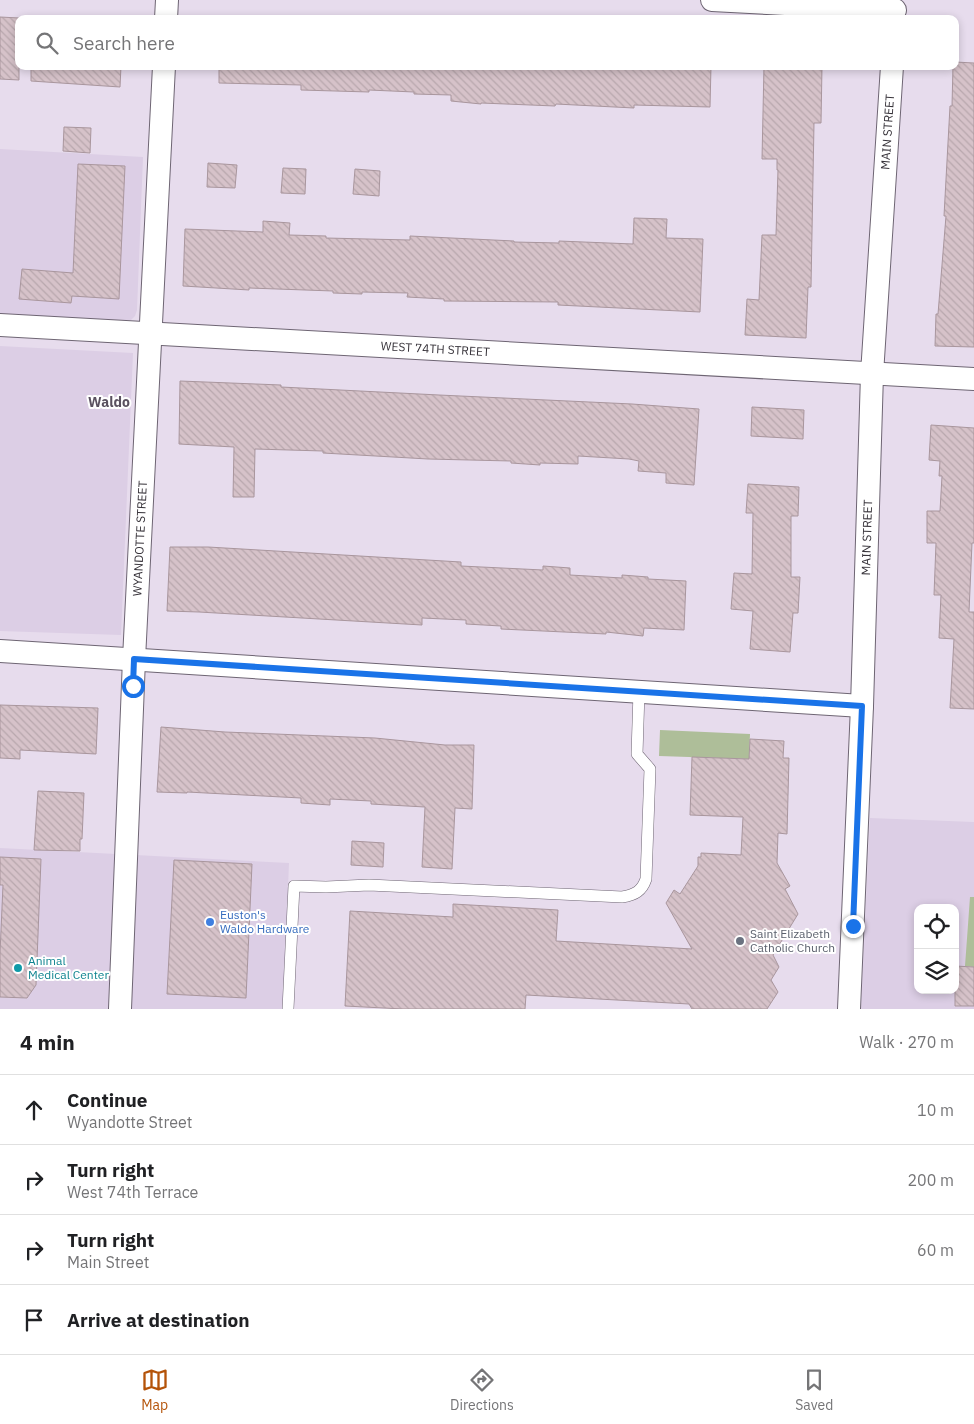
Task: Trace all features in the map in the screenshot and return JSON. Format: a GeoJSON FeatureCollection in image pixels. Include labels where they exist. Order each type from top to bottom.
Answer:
{"type":"FeatureCollection","features":[{"type":"Feature","properties":{"kind":"street"},"geometry":{"type":"LineString","coordinates":[[166,15],[167,0]]}},
{"type":"Feature","properties":{"kind":"street"},"geometry":{"type":"LineString","coordinates":[[712,0],[895,10]]}},
{"type":"Feature","properties":{"kind":"street","name":"WYANDOTTE STREET"},"geometry":{"type":"LineString","coordinates":[[120,1009],[134,659],[164,70]]}},
{"type":"Feature","properties":{"kind":"street","name":"MAIN STREET"},"geometry":{"type":"LineString","coordinates":[[849,1009],[862,706],[872,374],[892,70]]}},
{"type":"Feature","properties":{"kind":"street","name":"WEST 74TH STREET"},"geometry":{"type":"LineString","coordinates":[[0,326],[974,378]]}},
{"type":"Feature","properties":{"kind":"street"},"geometry":{"type":"LineString","coordinates":[[0,651],[862,706]]}},
{"type":"Feature","properties":{"kind":"lane"},"geometry":{"type":"LineString","coordinates":[[288,1009],[294,886],[370,885],[622,897],[638,893],[644,886],[646,878],[650,769],[637,754],[639,692]]}},
{"type":"Feature","properties":{"kind":"shaded area"},"geometry":{"type":"Polygon","coordinates":[[[0,149],[143,157],[137,310],[131,320],[0,314],[0,149]]]}},
{"type":"Feature","properties":{"kind":"shaded area","name":"Waldo"},"geometry":{"type":"Polygon","coordinates":[[[0,346],[133,353],[121,635],[0,631],[0,346]]]}},
{"type":"Feature","properties":{"kind":"shaded area"},"geometry":{"type":"Polygon","coordinates":[[[870,818],[974,822],[974,1009],[861,1009],[870,818]]]}},
{"type":"Feature","properties":{"kind":"shaded area"},"geometry":{"type":"Polygon","coordinates":[[[0,848],[289,863],[283,1009],[0,1009],[0,848]]]}},
{"type":"Feature","properties":{"kind":"green space"},"geometry":{"type":"Polygon","coordinates":[[[660,730],[750,734],[749,759],[659,756],[660,730]]]}},
{"type":"Feature","properties":{"kind":"green space"},"geometry":{"type":"Polygon","coordinates":[[[970,897],[974,897],[974,967],[965,966],[970,897]]]}},
{"type":"Feature","properties":{"kind":"building"},"geometry":{"type":"Polygon","coordinates":[[[0,17],[15,18],[15,70],[19,70],[19,80],[0,79],[0,17]]]}},
{"type":"Feature","properties":{"kind":"building"},"geometry":{"type":"Polygon","coordinates":[[[959,62],[974,63],[974,347],[935,346],[936,314],[938,314],[946,216],[944,216],[950,106],[952,106],[953,70],[959,70],[959,62]]]}},
{"type":"Feature","properties":{"kind":"building"},"geometry":{"type":"Polygon","coordinates":[[[31,70],[121,70],[120,87],[31,81],[31,70]]]}},
{"type":"Feature","properties":{"kind":"building"},"geometry":{"type":"Polygon","coordinates":[[[219,70],[711,70],[710,107],[634,105],[634,108],[556,104],[555,106],[481,104],[451,101],[451,95],[414,94],[414,92],[301,90],[301,85],[219,83],[219,70]]]}},
{"type":"Feature","properties":{"kind":"building"},"geometry":{"type":"Polygon","coordinates":[[[764,70],[822,70],[821,123],[814,123],[811,287],[808,287],[806,338],[745,335],[747,299],[759,300],[762,235],[776,235],[777,159],[762,159],[764,70]]]}},
{"type":"Feature","properties":{"kind":"building"},"geometry":{"type":"Polygon","coordinates":[[[64,127],[91,128],[90,153],[63,151],[64,127]]]}},
{"type":"Feature","properties":{"kind":"building"},"geometry":{"type":"Polygon","coordinates":[[[208,163],[237,165],[235,188],[207,187],[208,163]]]}},
{"type":"Feature","properties":{"kind":"building"},"geometry":{"type":"Polygon","coordinates":[[[78,164],[125,166],[119,299],[72,296],[71,303],[19,299],[22,269],[73,273],[78,164]]]}},
{"type":"Feature","properties":{"kind":"building"},"geometry":{"type":"Polygon","coordinates":[[[283,168],[306,169],[305,194],[281,193],[283,168]]]}},
{"type":"Feature","properties":{"kind":"building"},"geometry":{"type":"Polygon","coordinates":[[[355,169],[380,171],[379,196],[353,194],[355,169]]]}},
{"type":"Feature","properties":{"kind":"building"},"geometry":{"type":"Polygon","coordinates":[[[634,218],[667,219],[666,238],[703,239],[700,312],[558,305],[558,302],[444,301],[444,299],[407,297],[408,293],[362,292],[362,294],[333,293],[333,291],[249,288],[249,290],[183,286],[185,229],[263,232],[263,221],[290,223],[289,235],[326,236],[326,238],[410,240],[410,236],[514,242],[559,243],[559,241],[633,244],[634,218]]]}},
{"type":"Feature","properties":{"kind":"building"},"geometry":{"type":"Polygon","coordinates":[[[180,381],[699,409],[694,485],[666,483],[666,473],[638,471],[639,461],[629,459],[578,456],[578,464],[540,463],[540,465],[511,463],[511,461],[428,459],[323,453],[323,451],[255,449],[254,497],[233,497],[234,447],[179,444],[180,381]]]}},
{"type":"Feature","properties":{"kind":"building"},"geometry":{"type":"Polygon","coordinates":[[[752,407],[804,410],[803,439],[751,436],[752,407]]]}},
{"type":"Feature","properties":{"kind":"building"},"geometry":{"type":"Polygon","coordinates":[[[931,425],[974,428],[974,543],[972,543],[969,612],[974,612],[974,709],[950,708],[954,639],[939,638],[941,595],[934,595],[936,543],[927,543],[927,511],[940,511],[942,476],[939,476],[940,461],[929,460],[931,425]]]}},
{"type":"Feature","properties":{"kind":"building"},"geometry":{"type":"Polygon","coordinates":[[[748,484],[799,487],[798,516],[791,516],[791,577],[800,577],[798,613],[793,613],[790,652],[750,649],[753,611],[731,609],[734,573],[752,574],[753,513],[746,513],[748,484]]]}},
{"type":"Feature","properties":{"kind":"building"},"geometry":{"type":"Polygon","coordinates":[[[170,547],[208,547],[461,562],[461,566],[543,570],[543,566],[570,568],[570,575],[622,578],[622,575],[648,577],[648,579],[686,581],[684,630],[644,628],[643,636],[606,632],[606,634],[501,629],[501,626],[466,624],[466,620],[422,618],[422,625],[167,611],[170,547]]]}},
{"type":"Feature","properties":{"kind":"building"},"geometry":{"type":"Polygon","coordinates":[[[0,705],[98,708],[96,754],[20,750],[20,759],[0,758],[0,705]]]}},
{"type":"Feature","properties":{"kind":"building"},"geometry":{"type":"Polygon","coordinates":[[[161,727],[225,732],[375,738],[445,745],[474,745],[472,809],[455,808],[452,869],[422,867],[425,807],[371,804],[371,801],[330,799],[330,805],[301,803],[301,798],[157,792],[161,727]]]}},
{"type":"Feature","properties":{"kind":"building"},"geometry":{"type":"Polygon","coordinates":[[[750,739],[784,741],[783,758],[789,758],[787,834],[778,833],[777,863],[790,886],[785,889],[798,914],[773,955],[779,967],[771,980],[778,992],[767,1009],[692,1009],[689,1004],[526,995],[525,1009],[403,1009],[345,1006],[350,911],[453,917],[453,904],[558,910],[556,941],[692,949],[666,903],[674,890],[680,894],[698,866],[698,857],[701,857],[701,853],[741,855],[743,817],[690,815],[692,757],[749,759],[750,739]]]}},
{"type":"Feature","properties":{"kind":"building"},"geometry":{"type":"Polygon","coordinates":[[[38,791],[84,793],[80,851],[34,850],[38,791]]]}},
{"type":"Feature","properties":{"kind":"building"},"geometry":{"type":"Polygon","coordinates":[[[352,841],[384,843],[383,867],[351,865],[352,841]]]}},
{"type":"Feature","properties":{"kind":"building"},"geometry":{"type":"Polygon","coordinates":[[[0,857],[41,859],[36,985],[27,998],[0,997],[3,885],[0,885],[0,857]]]}},
{"type":"Feature","properties":{"kind":"building","name":"Euston's Waldo Hardware"},"geometry":{"type":"Polygon","coordinates":[[[174,860],[252,864],[246,998],[167,994],[174,860]]]}},
{"type":"Feature","properties":{"kind":"building"},"geometry":{"type":"Polygon","coordinates":[[[959,966],[974,967],[974,1006],[955,1006],[955,994],[959,994],[959,966]]]}},
{"type":"Feature","properties":{"kind":"place","name":"Euston's Waldo Hardware"},"geometry":{"type":"Point","coordinates":[210,922]}},
{"type":"Feature","properties":{"kind":"place","name":"Saint Elizabeth Catholic Church"},"geometry":{"type":"Point","coordinates":[740,941]}},
{"type":"Feature","properties":{"kind":"place","name":"Animal Medical Center"},"geometry":{"type":"Point","coordinates":[18,968]}},
{"type":"Feature","properties":{"kind":"district","name":"Waldo"},"geometry":{"type":"Point","coordinates":[109,402]}},
{"type":"Feature","properties":{"kind":"route"},"geometry":{"type":"LineString","coordinates":[[133,686],[134,659],[862,706],[853,926]]}}]}
